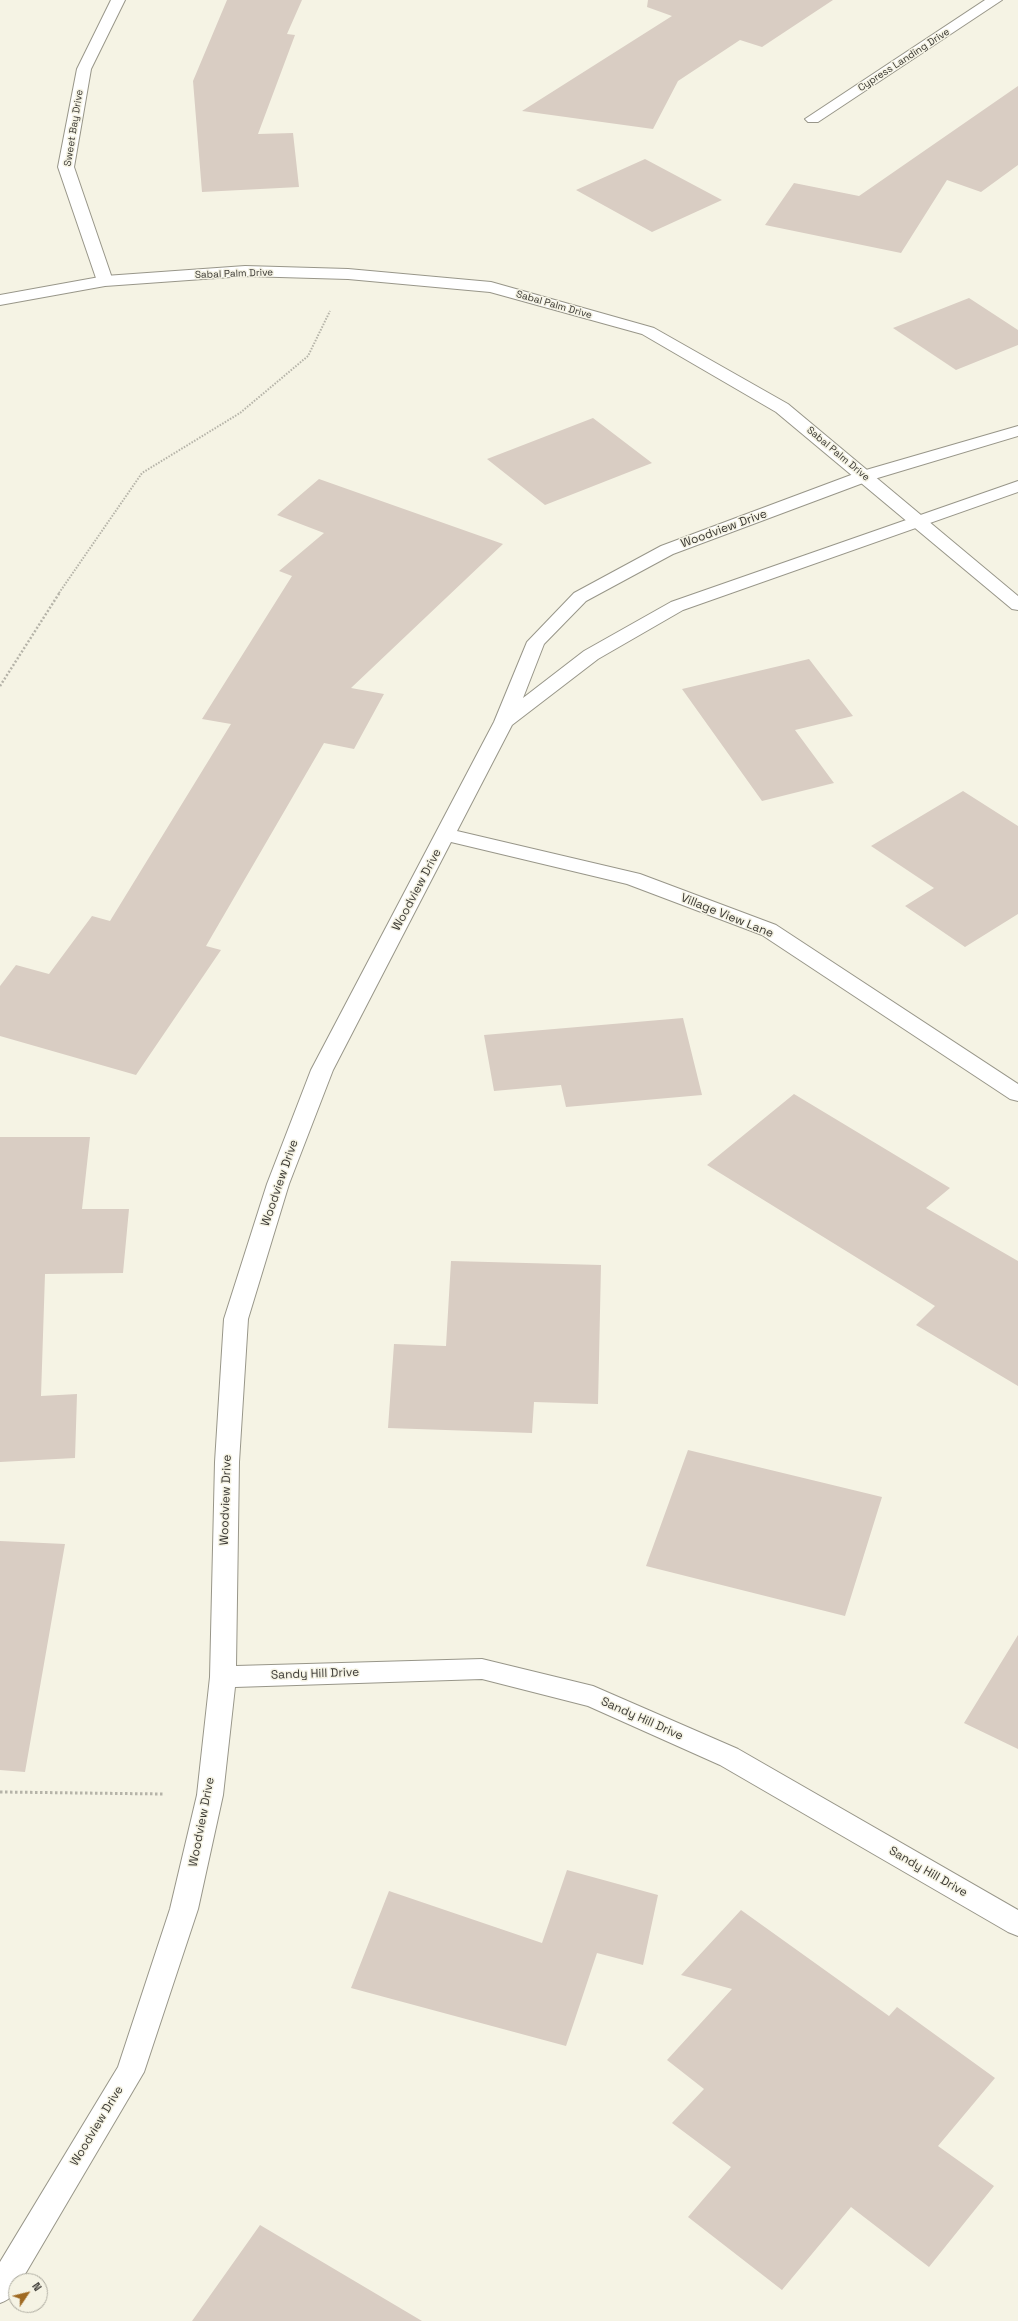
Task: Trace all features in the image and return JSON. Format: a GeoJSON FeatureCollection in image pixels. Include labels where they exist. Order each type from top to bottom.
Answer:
{"type":"FeatureCollection","features":[{"type":"Feature","properties":{"kind":"street","name":"Sweet Bay Drive"},"geometry":{"type":"LineString","coordinates":[[105,281],[66,167],[84,69],[118,0]]}},
{"type":"Feature","properties":{"kind":"street","name":"Cypress Landing Drive"},"geometry":{"type":"LineString","coordinates":[[813,119],[995,0]]}},
{"type":"Feature","properties":{"kind":"street","name":"Sabal Palm Drive"},"geometry":{"type":"LineString","coordinates":[[0,300],[105,281],[245,271],[348,274],[491,287],[648,331],[782,408],[1018,605]]}},
{"type":"Feature","properties":{"kind":"street","name":"Woodview Drive"},"geometry":{"type":"LineString","coordinates":[[0,2289],[130,2072],[184,1909],[210,1795],[222,1677],[227,1462],[236,1319],[278,1184],[322,1070],[504,722],[536,642],[580,597],[667,550],[865,476],[1018,432]]}},
{"type":"Feature","properties":{"kind":"street","name":"Woodview Drive"},"geometry":{"type":"LineString","coordinates":[[504,722],[591,655],[677,606],[1018,486]]}},
{"type":"Feature","properties":{"kind":"street","name":"Village View Lane"},"geometry":{"type":"LineString","coordinates":[[446,835],[633,879],[769,930],[1018,1094]]}},
{"type":"Feature","properties":{"kind":"street","name":"Sandy Hill Drive"},"geometry":{"type":"LineString","coordinates":[[222,1677],[482,1669],[593,1697],[728,1757],[1018,1924]]}},
{"type":"Feature","properties":{"kind":"path"},"geometry":{"type":"LineString","coordinates":[[0,686],[46,612],[142,473],[240,413],[308,356],[348,274]]}},
{"type":"Feature","properties":{"kind":"path"},"geometry":{"type":"LineString","coordinates":[[0,1792],[210,1795]]}},
{"type":"Feature","properties":{"kind":"building"},"geometry":{"type":"Polygon","coordinates":[[[227,0],[302,0],[287,34],[295,35],[258,134],[293,133],[299,187],[202,192],[193,81],[227,0]]]}},
{"type":"Feature","properties":{"kind":"building"},"geometry":{"type":"Polygon","coordinates":[[[648,0],[833,0],[762,47],[740,40],[678,81],[653,129],[522,111],[672,16],[647,7],[648,0]]]}},
{"type":"Feature","properties":{"kind":"building"},"geometry":{"type":"Polygon","coordinates":[[[1018,86],[1018,165],[981,192],[947,180],[901,253],[765,225],[794,183],[859,196],[1018,86]]]}},
{"type":"Feature","properties":{"kind":"building"},"geometry":{"type":"Polygon","coordinates":[[[645,159],[722,200],[652,232],[576,190],[645,159]]]}},
{"type":"Feature","properties":{"kind":"building"},"geometry":{"type":"Polygon","coordinates":[[[969,298],[1018,330],[1018,345],[956,370],[893,328],[969,298]]]}},
{"type":"Feature","properties":{"kind":"building"},"geometry":{"type":"Polygon","coordinates":[[[593,418],[652,463],[545,505],[487,459],[593,418]]]}},
{"type":"Feature","properties":{"kind":"building"},"geometry":{"type":"Polygon","coordinates":[[[319,479],[503,544],[351,688],[384,694],[354,749],[324,743],[206,946],[221,950],[136,1075],[0,1036],[0,986],[16,965],[49,974],[92,916],[110,921],[231,724],[202,719],[292,576],[279,571],[324,533],[277,515],[319,479]]]}},
{"type":"Feature","properties":{"kind":"building"},"geometry":{"type":"Polygon","coordinates":[[[809,659],[853,716],[795,730],[834,783],[762,801],[682,689],[809,659]]]}},
{"type":"Feature","properties":{"kind":"building"},"geometry":{"type":"Polygon","coordinates":[[[963,791],[1018,826],[1018,914],[965,947],[905,906],[934,888],[871,846],[963,791]]]}},
{"type":"Feature","properties":{"kind":"building"},"geometry":{"type":"Polygon","coordinates":[[[683,1018],[702,1095],[566,1107],[561,1085],[494,1091],[484,1035],[683,1018]]]}},
{"type":"Feature","properties":{"kind":"building"},"geometry":{"type":"Polygon","coordinates":[[[794,1094],[950,1188],[926,1208],[1018,1261],[1018,1386],[916,1325],[935,1306],[707,1165],[794,1094]]]}},
{"type":"Feature","properties":{"kind":"building"},"geometry":{"type":"Polygon","coordinates":[[[0,1137],[90,1137],[82,1209],[129,1209],[123,1273],[45,1274],[41,1396],[77,1394],[75,1458],[0,1462],[0,1137]]]}},
{"type":"Feature","properties":{"kind":"building"},"geometry":{"type":"Polygon","coordinates":[[[451,1261],[601,1265],[598,1404],[534,1402],[532,1433],[388,1428],[394,1344],[446,1346],[451,1261]]]}},
{"type":"Feature","properties":{"kind":"building"},"geometry":{"type":"Polygon","coordinates":[[[688,1450],[882,1497],[845,1616],[646,1566],[688,1450]]]}},
{"type":"Feature","properties":{"kind":"building"},"geometry":{"type":"Polygon","coordinates":[[[0,1541],[65,1544],[25,1772],[0,1770],[0,1541]]]}},
{"type":"Feature","properties":{"kind":"building"},"geometry":{"type":"Polygon","coordinates":[[[1018,1635],[1018,1749],[964,1723],[1018,1635]]]}},
{"type":"Feature","properties":{"kind":"building"},"geometry":{"type":"Polygon","coordinates":[[[567,1870],[658,1895],[643,1965],[597,1953],[566,2046],[351,1988],[389,1891],[542,1943],[567,1870]]]}},
{"type":"Feature","properties":{"kind":"building"},"geometry":{"type":"Polygon","coordinates":[[[741,1910],[889,2016],[897,2007],[995,2078],[938,2146],[994,2186],[929,2267],[851,2207],[782,2290],[688,2217],[731,2167],[672,2123],[704,2089],[667,2060],[732,1989],[681,1975],[741,1910]]]}},
{"type":"Feature","properties":{"kind":"building"},"geometry":{"type":"Polygon","coordinates":[[[260,2225],[422,2321],[192,2321],[260,2225]]]}}]}
